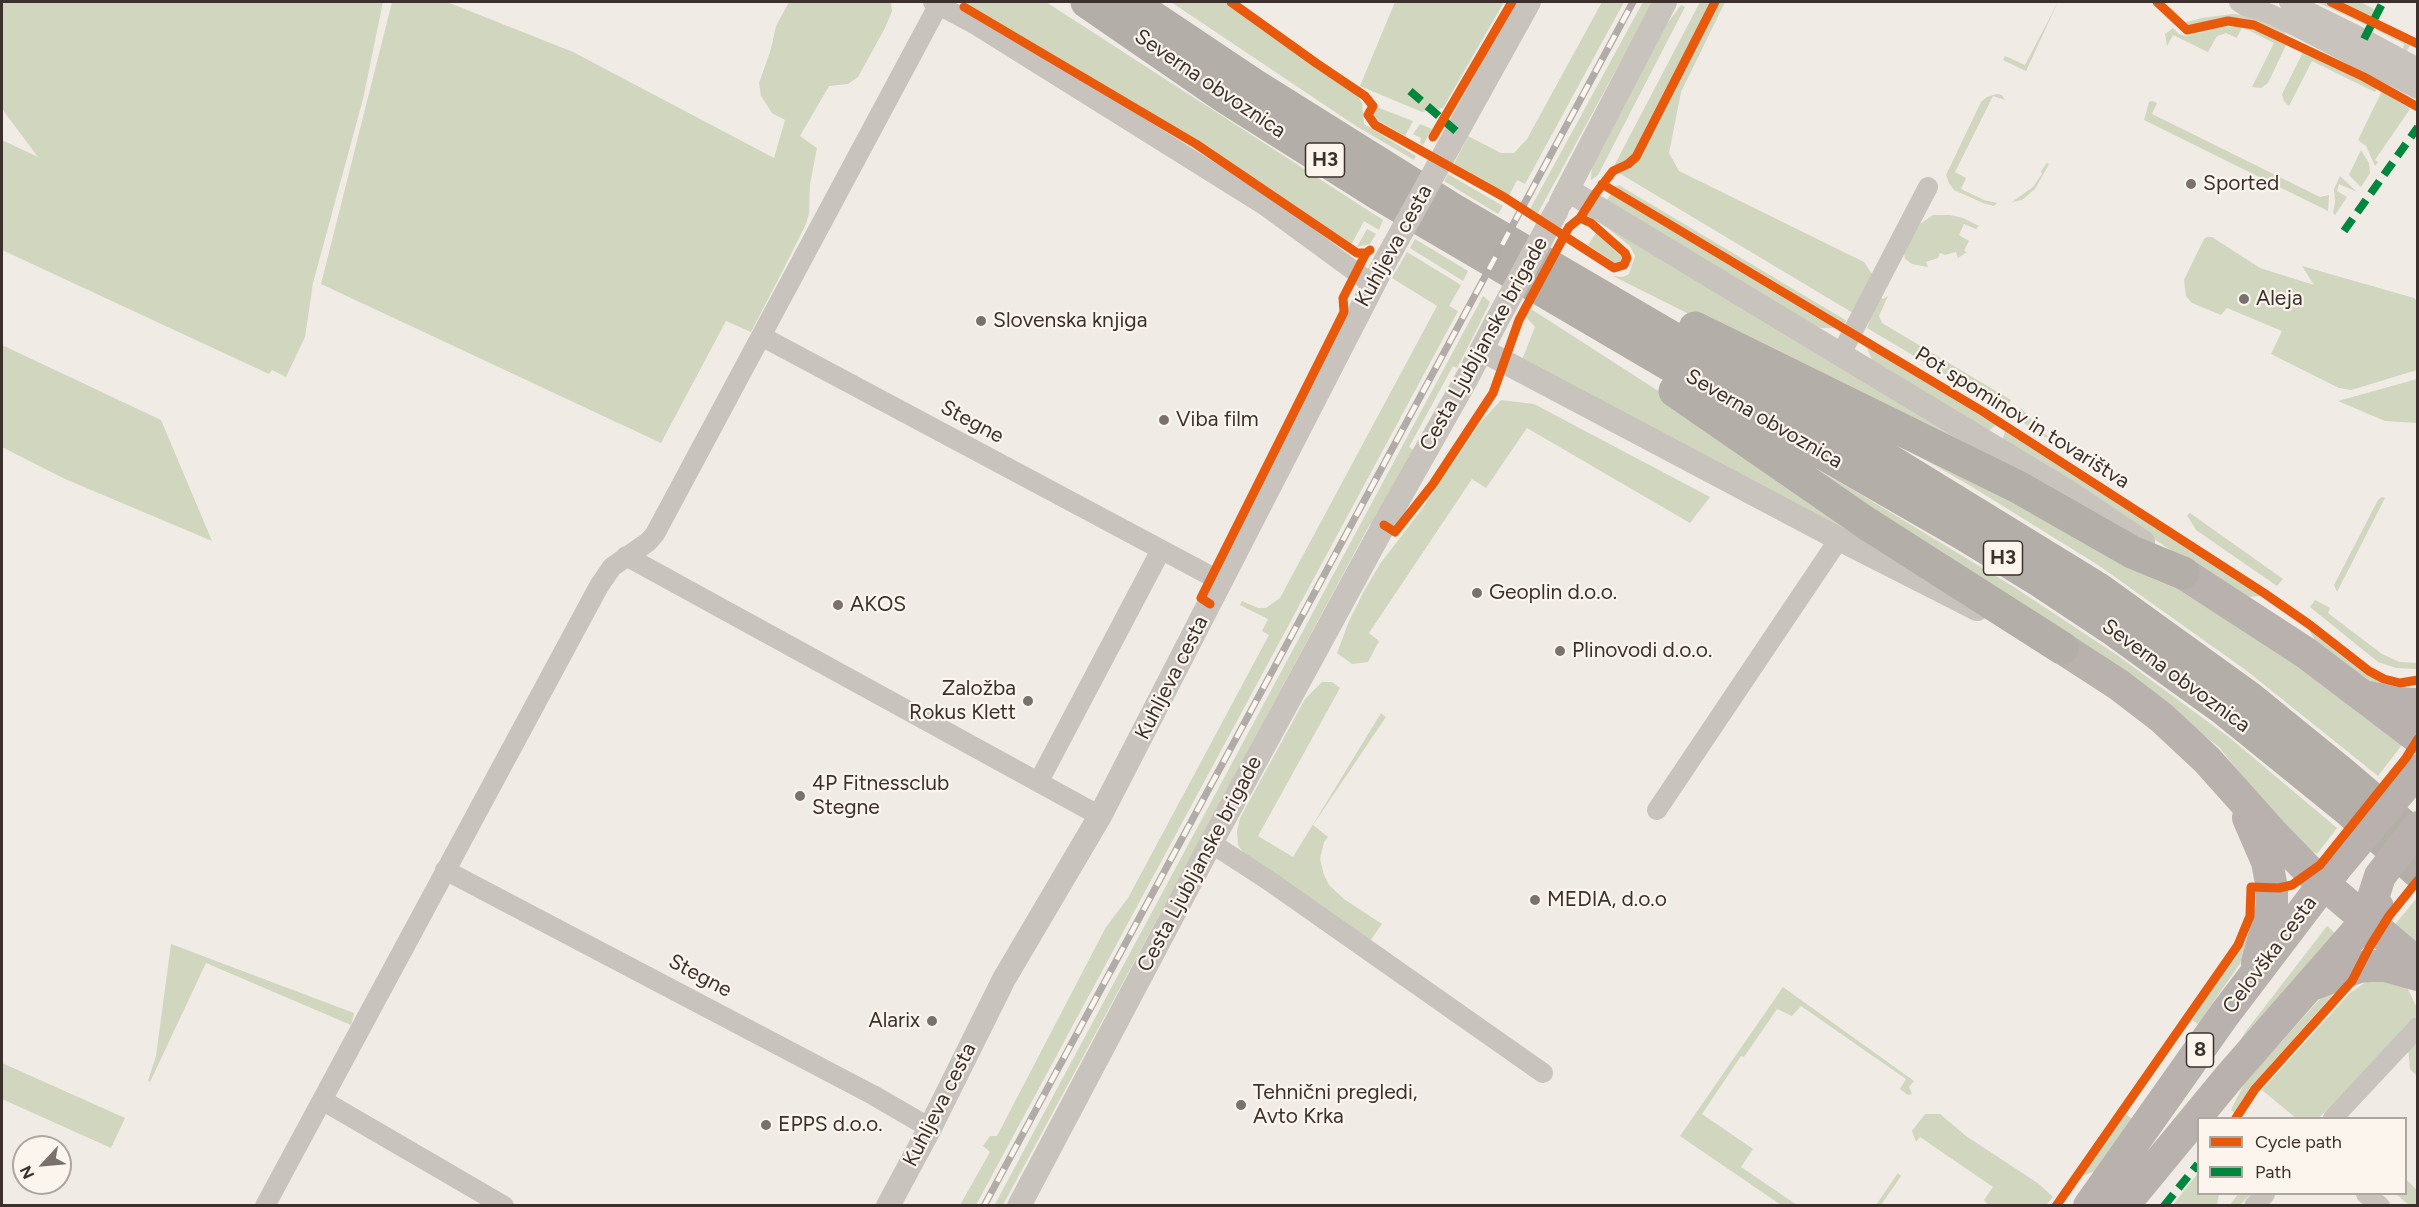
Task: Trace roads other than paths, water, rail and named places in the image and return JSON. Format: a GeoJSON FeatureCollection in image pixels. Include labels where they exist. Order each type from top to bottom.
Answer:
{"type":"FeatureCollection","features":[{"type":"Feature","properties":{"kind":"highway","name":"Severna obvoznica"},"geometry":{"type":"LineString","coordinates":[[1100,4],[1222,94],[1382,196],[1874,451],[2097,588],[2251,699],[2418,838]]}},
{"type":"Feature","properties":{"kind":"highway"},"geometry":{"type":"LineString","coordinates":[[2062,648],[1866,523],[1639,367],[1590,336],[1570,317],[1561,288],[1592,282],[1618,290],[2018,487],[2132,552],[2183,573]]}},
{"type":"Feature","properties":{"kind":"highway","name":"Severna obvoznica"},"geometry":{"type":"LineString","coordinates":[[1561,288],[2086,611],[2221,707],[2339,802],[2418,872]]}},
{"type":"Feature","properties":{"kind":"main road"},"geometry":{"type":"LineString","coordinates":[[2183,573],[2306,653],[2418,738]]}},
{"type":"Feature","properties":{"kind":"main road"},"geometry":{"type":"LineString","coordinates":[[2062,648],[2119,685],[2162,718],[2207,760],[2238,795],[2357,901],[2418,964]]}},
{"type":"Feature","properties":{"kind":"main road"},"geometry":{"type":"LineString","coordinates":[[2366,697],[2396,703],[2418,704]]}},
{"type":"Feature","properties":{"kind":"main road","name":"Celovška cesta"},"geometry":{"type":"LineString","coordinates":[[2128,1204],[2177,1138],[2310,985],[2357,901],[2418,770]]}},
{"type":"Feature","properties":{"kind":"main road"},"geometry":{"type":"LineString","coordinates":[[2238,795],[2263,851],[2272,888],[2272,906],[2254,976]]}},
{"type":"Feature","properties":{"kind":"main road"},"geometry":{"type":"LineString","coordinates":[[2357,901],[2418,796]]}},
{"type":"Feature","properties":{"kind":"main road"},"geometry":{"type":"LineString","coordinates":[[2177,1138],[2200,1087],[2235,1031],[2380,876],[2418,827]]}},
{"type":"Feature","properties":{"kind":"main road","name":"Celovška cesta"},"geometry":{"type":"LineString","coordinates":[[2089,1206],[2254,976],[2418,858]]}},
{"type":"Feature","properties":{"kind":"main road"},"geometry":{"type":"LineString","coordinates":[[2310,985],[2370,966],[2386,966],[2418,975]]}},
{"type":"Feature","properties":{"kind":"street","name":"Kuhljeva cesta"},"geometry":{"type":"LineString","coordinates":[[888,1206],[930,1128],[1004,979],[1100,816],[1222,582],[1372,284],[1529,2]]}},
{"type":"Feature","properties":{"kind":"street","name":"Cesta Ljubljanske brigade"},"geometry":{"type":"LineString","coordinates":[[1019,1206],[1211,843],[1482,350],[1665,2]]}},
{"type":"Feature","properties":{"kind":"street"},"geometry":{"type":"LineString","coordinates":[[2239,2],[2303,30],[2418,89]]}},
{"type":"Feature","properties":{"kind":"street"},"geometry":{"type":"LineString","coordinates":[[265,1206],[599,586],[612,567],[648,542],[655,534],[936,3],[1264,205],[1372,284]]}},
{"type":"Feature","properties":{"kind":"street"},"geometry":{"type":"LineString","coordinates":[[2286,3],[2364,39],[2418,68]]}},
{"type":"Feature","properties":{"kind":"street"},"geometry":{"type":"LineString","coordinates":[[1841,354],[1928,187]]}},
{"type":"Feature","properties":{"kind":"street"},"geometry":{"type":"LineString","coordinates":[[1562,200],[1841,354],[2067,491],[2136,537],[2183,573]]}},
{"type":"Feature","properties":{"kind":"street","name":"Stegne"},"geometry":{"type":"LineString","coordinates":[[761,336],[1222,582]]}},
{"type":"Feature","properties":{"kind":"street"},"geometry":{"type":"LineString","coordinates":[[1482,350],[1928,585],[2062,648]]}},
{"type":"Feature","properties":{"kind":"street"},"geometry":{"type":"LineString","coordinates":[[1657,810],[1839,539]]}},
{"type":"Feature","properties":{"kind":"street"},"geometry":{"type":"LineString","coordinates":[[1039,781],[1161,550]]}},
{"type":"Feature","properties":{"kind":"street"},"geometry":{"type":"LineString","coordinates":[[626,556],[1100,816]]}},
{"type":"Feature","properties":{"kind":"street"},"geometry":{"type":"LineString","coordinates":[[1211,843],[1543,1073]]}},
{"type":"Feature","properties":{"kind":"street","name":"Stegne"},"geometry":{"type":"LineString","coordinates":[[445,870],[707,1007],[930,1128]]}},
{"type":"Feature","properties":{"kind":"street"},"geometry":{"type":"LineString","coordinates":[[2335,1117],[2418,1027]]}},
{"type":"Feature","properties":{"kind":"street"},"geometry":{"type":"LineString","coordinates":[[322,1100],[504,1206]]}},
{"type":"Feature","properties":{"kind":"street"},"geometry":{"type":"LineString","coordinates":[[2367,1195],[2380,1206]]}},
{"type":"Feature","properties":{"kind":"railway"},"geometry":{"type":"LineString","coordinates":[[984,1206],[1633,2]]}},
{"type":"Feature","properties":{"kind":"place","name":"Sported"},"geometry":{"type":"Point","coordinates":[2191,184]}},
{"type":"Feature","properties":{"kind":"place","name":"Aleja"},"geometry":{"type":"Point","coordinates":[2244,299]}},
{"type":"Feature","properties":{"kind":"place","name":"Slovenska knjiga"},"geometry":{"type":"Point","coordinates":[981,321]}},
{"type":"Feature","properties":{"kind":"place","name":"Viba film"},"geometry":{"type":"Point","coordinates":[1164,420]}},
{"type":"Feature","properties":{"kind":"place","name":"Geoplin d.o.o."},"geometry":{"type":"Point","coordinates":[1477,593]}},
{"type":"Feature","properties":{"kind":"place","name":"AKOS"},"geometry":{"type":"Point","coordinates":[838,605]}},
{"type":"Feature","properties":{"kind":"place","name":"Plinovodi d.o.o."},"geometry":{"type":"Point","coordinates":[1560,651]}},
{"type":"Feature","properties":{"kind":"place","name":"Založba Rokus Klett"},"geometry":{"type":"Point","coordinates":[1028,701]}},
{"type":"Feature","properties":{"kind":"place","name":"4P Fitnessclub Stegne"},"geometry":{"type":"Point","coordinates":[800,796]}},
{"type":"Feature","properties":{"kind":"place","name":"MEDIA, d.o.o"},"geometry":{"type":"Point","coordinates":[1535,900]}},
{"type":"Feature","properties":{"kind":"place","name":"Alarix"},"geometry":{"type":"Point","coordinates":[932,1021]}},
{"type":"Feature","properties":{"kind":"place","name":"Tehnični pregledi, Avto Krka"},"geometry":{"type":"Point","coordinates":[1241,1105]}},
{"type":"Feature","properties":{"kind":"place","name":"EPPS d.o.o."},"geometry":{"type":"Point","coordinates":[766,1125]}}]}
